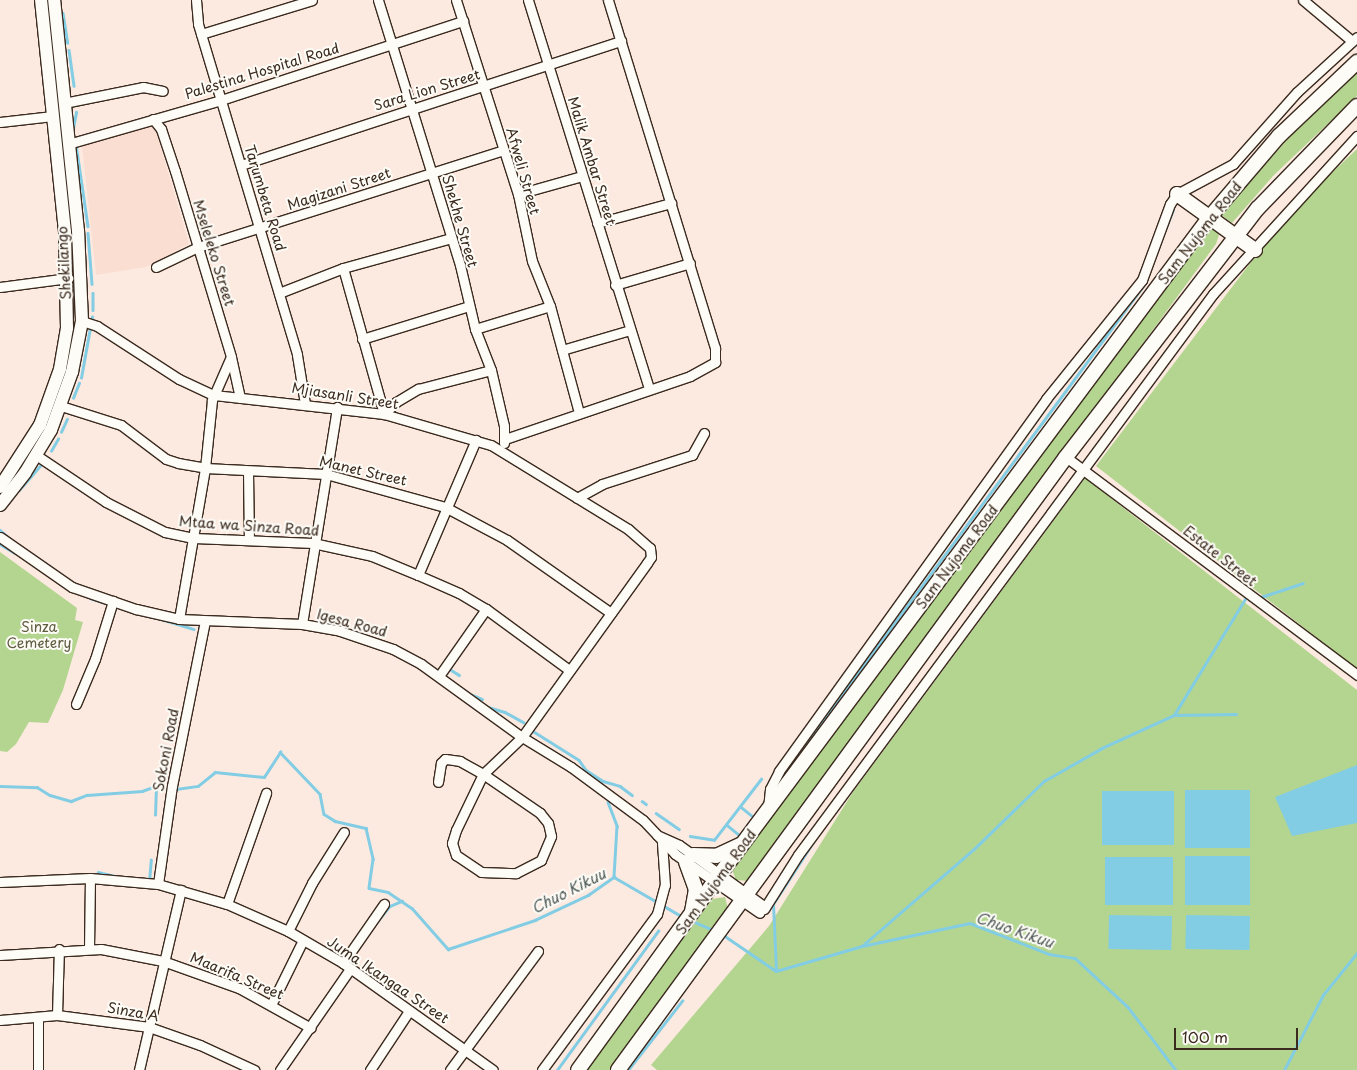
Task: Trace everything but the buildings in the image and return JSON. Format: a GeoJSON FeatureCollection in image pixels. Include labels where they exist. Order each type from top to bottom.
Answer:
{"type":"FeatureCollection","features":[{"type":"Feature","properties":{"kind":"main road","name":"Shekilango"},"geometry":{"type":"LineString","coordinates":[[0,488],[28,445],[50,399],[64,352],[68,278],[41,0]]}},
{"type":"Feature","properties":{"kind":"main road","name":"Shekilango"},"geometry":{"type":"LineString","coordinates":[[0,504],[36,455],[61,406],[77,354],[82,321],[81,272],[54,0]]}},
{"type":"Feature","properties":{"kind":"main road","name":"Sam Nujoma Road"},"geometry":{"type":"LineString","coordinates":[[578,1070],[768,810],[1209,218],[1279,136],[1357,62]]}},
{"type":"Feature","properties":{"kind":"main road","name":"Sam Nujoma Road"},"geometry":{"type":"LineString","coordinates":[[618,1070],[1066,457],[1236,236],[1293,169],[1357,106]]}},
{"type":"Feature","properties":{"kind":"main road"},"geometry":{"type":"LineString","coordinates":[[1177,194],[1255,250]]}},
{"type":"Feature","properties":{"kind":"main road"},"geometry":{"type":"LineString","coordinates":[[690,916],[696,889],[689,859],[723,854],[746,841]]}},
{"type":"Feature","properties":{"kind":"street","name":"Tarumbeta Road"},"geometry":{"type":"LineString","coordinates":[[196,0],[201,34],[297,356],[306,404]]}},
{"type":"Feature","properties":{"kind":"street"},"geometry":{"type":"LineString","coordinates":[[201,34],[312,0]]}},
{"type":"Feature","properties":{"kind":"street","name":"Shekhe Street"},"geometry":{"type":"LineString","coordinates":[[378,0],[433,175],[475,329],[491,370],[505,439],[502,451]]}},
{"type":"Feature","properties":{"kind":"street","name":"Afweli Street"},"geometry":{"type":"LineString","coordinates":[[456,0],[518,194],[532,261],[550,306],[579,413]]}},
{"type":"Feature","properties":{"kind":"street","name":"Malik Ambar Street"},"geometry":{"type":"LineString","coordinates":[[528,0],[615,285],[649,389]]}},
{"type":"Feature","properties":{"kind":"street"},"geometry":{"type":"LineString","coordinates":[[505,439],[704,370],[715,362],[715,348],[690,263],[608,0]]}},
{"type":"Feature","properties":{"kind":"street"},"geometry":{"type":"LineString","coordinates":[[768,810],[770,789],[779,771],[1046,399],[1142,280],[1170,204],[1177,194],[1233,164],[1297,92],[1354,39],[1303,0]]}},
{"type":"Feature","properties":{"kind":"street","name":"Palestina Hospital Road"},"geometry":{"type":"LineString","coordinates":[[68,144],[221,100],[390,43],[463,21]]}},
{"type":"Feature","properties":{"kind":"street","name":"Sara Lion Street"},"geometry":{"type":"LineString","coordinates":[[241,165],[621,41]]}},
{"type":"Feature","properties":{"kind":"street"},"geometry":{"type":"LineString","coordinates":[[64,103],[143,87],[163,90]]}},
{"type":"Feature","properties":{"kind":"street"},"geometry":{"type":"LineString","coordinates":[[0,122],[53,116]]}},
{"type":"Feature","properties":{"kind":"street","name":"Mseleleko Street"},"geometry":{"type":"LineString","coordinates":[[153,119],[161,129],[198,247],[231,357],[240,398]]}},
{"type":"Feature","properties":{"kind":"street"},"geometry":{"type":"LineString","coordinates":[[1084,468],[1213,294],[1255,250],[1316,178],[1357,136]]}},
{"type":"Feature","properties":{"kind":"street","name":"Magizani Street"},"geometry":{"type":"LineString","coordinates":[[156,267],[198,247],[433,175],[503,150]]}},
{"type":"Feature","properties":{"kind":"street"},"geometry":{"type":"LineString","coordinates":[[518,194],[582,176]]}},
{"type":"Feature","properties":{"kind":"street"},"geometry":{"type":"LineString","coordinates":[[597,223],[671,204]]}},
{"type":"Feature","properties":{"kind":"street"},"geometry":{"type":"LineString","coordinates":[[279,293],[343,268],[451,238]]}},
{"type":"Feature","properties":{"kind":"street"},"geometry":{"type":"LineString","coordinates":[[615,285],[690,263]]}},
{"type":"Feature","properties":{"kind":"street"},"geometry":{"type":"LineString","coordinates":[[343,268],[384,414],[396,402],[418,389],[491,370]]}},
{"type":"Feature","properties":{"kind":"street"},"geometry":{"type":"LineString","coordinates":[[0,287],[68,278]]}},
{"type":"Feature","properties":{"kind":"street"},"geometry":{"type":"LineString","coordinates":[[362,339],[469,306]]}},
{"type":"Feature","properties":{"kind":"street"},"geometry":{"type":"LineString","coordinates":[[475,329],[550,306]]}},
{"type":"Feature","properties":{"kind":"street","name":"Mjiasanli Street"},"geometry":{"type":"LineString","coordinates":[[82,321],[97,326],[179,379],[214,395],[337,407],[384,414],[476,440],[502,451],[628,529],[650,548],[651,557],[611,613]]}},
{"type":"Feature","properties":{"kind":"street"},"geometry":{"type":"LineString","coordinates":[[562,350],[630,330]]}},
{"type":"Feature","properties":{"kind":"street"},"geometry":{"type":"LineString","coordinates":[[179,619],[205,468],[214,395],[231,357]]}},
{"type":"Feature","properties":{"kind":"street","name":"Manet Street"},"geometry":{"type":"LineString","coordinates":[[61,406],[121,425],[166,458],[205,468],[326,474],[445,507],[507,540],[611,613]]}},
{"type":"Feature","properties":{"kind":"street"},"geometry":{"type":"LineString","coordinates":[[302,624],[313,543],[337,407]]}},
{"type":"Feature","properties":{"kind":"street"},"geometry":{"type":"LineString","coordinates":[[577,498],[602,484],[692,454],[704,433]]}},
{"type":"Feature","properties":{"kind":"street"},"geometry":{"type":"LineString","coordinates":[[418,575],[445,507],[476,440]]}},
{"type":"Feature","properties":{"kind":"street","name":"Mtaa wa Sinza Road"},"geometry":{"type":"LineString","coordinates":[[36,455],[138,521],[165,532],[194,538],[313,543],[372,556],[418,575],[486,609],[569,670]]}},
{"type":"Feature","properties":{"kind":"street","name":"Estate Street"},"geometry":{"type":"LineString","coordinates":[[1066,457],[1084,468],[1357,675]]}},
{"type":"Feature","properties":{"kind":"street","name":"Igesa Road"},"geometry":{"type":"LineString","coordinates":[[0,537],[72,587],[113,601],[179,619],[205,622],[302,624],[340,631],[385,645],[439,676],[522,737],[579,773],[643,820],[660,839],[679,844],[689,859],[763,910],[798,855],[1084,468]]}},
{"type":"Feature","properties":{"kind":"street"},"geometry":{"type":"LineString","coordinates":[[248,471],[249,540]]}},
{"type":"Feature","properties":{"kind":"street"},"geometry":{"type":"LineString","coordinates":[[76,704],[95,659],[113,601]]}},
{"type":"Feature","properties":{"kind":"street"},"geometry":{"type":"LineString","coordinates":[[439,676],[486,609]]}},
{"type":"Feature","properties":{"kind":"street"},"geometry":{"type":"LineString","coordinates":[[438,782],[439,767],[445,759],[460,761],[483,774],[540,813],[548,823],[551,836],[546,853],[525,870],[502,875],[481,872],[462,861],[453,850],[456,830],[483,774],[522,737],[611,613]]}},
{"type":"Feature","properties":{"kind":"street","name":"Sokoni Road"},"geometry":{"type":"LineString","coordinates":[[158,884],[172,786],[205,622]]}},
{"type":"Feature","properties":{"kind":"street"},"geometry":{"type":"LineString","coordinates":[[227,904],[266,793]]}},
{"type":"Feature","properties":{"kind":"street"},"geometry":{"type":"LineString","coordinates":[[288,931],[312,883],[344,832]]}},
{"type":"Feature","properties":{"kind":"street"},"geometry":{"type":"LineString","coordinates":[[542,1070],[657,914],[665,885],[660,839]]}},
{"type":"Feature","properties":{"kind":"street"},"geometry":{"type":"LineString","coordinates":[[90,878],[90,949]]}},
{"type":"Feature","properties":{"kind":"street","name":"Juma Ikangaa Street"},"geometry":{"type":"LineString","coordinates":[[0,882],[90,878],[158,884],[227,904],[288,931],[347,966],[493,1070]]}},
{"type":"Feature","properties":{"kind":"street"},"geometry":{"type":"LineString","coordinates":[[139,1070],[163,961],[175,927],[181,890]]}},
{"type":"Feature","properties":{"kind":"street"},"geometry":{"type":"LineString","coordinates":[[280,1070],[310,1028],[384,904]]}},
{"type":"Feature","properties":{"kind":"street"},"geometry":{"type":"LineString","coordinates":[[271,1005],[303,940]]}},
{"type":"Feature","properties":{"kind":"street"},"geometry":{"type":"LineString","coordinates":[[57,1015],[58,949]]}},
{"type":"Feature","properties":{"kind":"street","name":"Maarifa Street"},"geometry":{"type":"LineString","coordinates":[[0,955],[58,949],[90,949],[163,961],[239,988],[310,1028]]}},
{"type":"Feature","properties":{"kind":"street"},"geometry":{"type":"LineString","coordinates":[[450,1070],[538,951]]}},
{"type":"Feature","properties":{"kind":"street"},"geometry":{"type":"LineString","coordinates":[[370,1070],[409,1011]]}},
{"type":"Feature","properties":{"kind":"street","name":"Sinza A"},"geometry":{"type":"LineString","coordinates":[[0,1020],[57,1015],[149,1027],[200,1044],[254,1070]]}},
{"type":"Feature","properties":{"kind":"street"},"geometry":{"type":"LineString","coordinates":[[38,1016],[38,1070]]}},
{"type":"Feature","properties":{"kind":"shaded area"},"geometry":{"type":"Polygon","coordinates":[[[154,124],[189,244],[146,267],[96,275],[82,146],[154,124]]]}},
{"type":"Feature","properties":{"kind":"green space"},"geometry":{"type":"Polygon","coordinates":[[[1357,71],[1357,96],[1273,176],[1232,223],[1220,214],[1316,108],[1357,71]]]}},
{"type":"Feature","properties":{"kind":"green space"},"geometry":{"type":"Polygon","coordinates":[[[1357,149],[1357,669],[1096,466],[1286,216],[1357,149]]]}},
{"type":"Feature","properties":{"kind":"green space"},"geometry":{"type":"Polygon","coordinates":[[[1210,224],[1220,232],[1216,244],[748,881],[736,880],[732,870],[1061,414],[1210,224]]]}},
{"type":"Feature","properties":{"kind":"green space"},"geometry":{"type":"Polygon","coordinates":[[[1085,478],[1357,690],[1357,1070],[657,1070],[651,1065],[769,926],[853,792],[1085,478]]]}},
{"type":"Feature","properties":{"kind":"green space","name":"Sinza Cemetery"},"geometry":{"type":"Polygon","coordinates":[[[0,552],[77,608],[75,620],[83,622],[63,690],[48,723],[29,722],[16,744],[7,752],[0,751],[0,552]]]}},
{"type":"Feature","properties":{"kind":"green space"},"geometry":{"type":"Polygon","coordinates":[[[725,897],[728,909],[611,1070],[585,1070],[712,899],[725,897]]]}},
{"type":"Feature","properties":{"kind":"water"},"geometry":{"type":"Polygon","coordinates":[[[1357,765],[1357,823],[1292,836],[1275,797],[1357,765]]]}},
{"type":"Feature","properties":{"kind":"water"},"geometry":{"type":"Polygon","coordinates":[[[1185,790],[1250,790],[1250,848],[1185,848],[1185,790]]]}},
{"type":"Feature","properties":{"kind":"water"},"geometry":{"type":"Polygon","coordinates":[[[1102,791],[1174,791],[1174,845],[1102,845],[1102,791]]]}},
{"type":"Feature","properties":{"kind":"water"},"geometry":{"type":"Polygon","coordinates":[[[1185,856],[1250,856],[1250,905],[1185,905],[1185,856]]]}},
{"type":"Feature","properties":{"kind":"water"},"geometry":{"type":"Polygon","coordinates":[[[1105,857],[1173,857],[1173,905],[1105,905],[1105,857]]]}},
{"type":"Feature","properties":{"kind":"water"},"geometry":{"type":"Polygon","coordinates":[[[1109,915],[1172,916],[1171,950],[1108,949],[1109,915]]]}},
{"type":"Feature","properties":{"kind":"water"},"geometry":{"type":"Polygon","coordinates":[[[1186,915],[1250,916],[1249,950],[1185,949],[1186,915]]]}},
{"type":"Feature","properties":{"kind":"waterway"},"geometry":{"type":"LineString","coordinates":[[63,13],[68,43]]}},
{"type":"Feature","properties":{"kind":"waterway"},"geometry":{"type":"LineString","coordinates":[[69,50],[74,86]]}},
{"type":"Feature","properties":{"kind":"waterway"},"geometry":{"type":"LineString","coordinates":[[73,128],[76,112]]}},
{"type":"Feature","properties":{"kind":"waterway"},"geometry":{"type":"LineString","coordinates":[[76,144],[88,226]]}},
{"type":"Feature","properties":{"kind":"waterway"},"geometry":{"type":"LineString","coordinates":[[1164,232],[1173,210]]}},
{"type":"Feature","properties":{"kind":"waterway"},"geometry":{"type":"LineString","coordinates":[[88,233],[92,284]]}},
{"type":"Feature","properties":{"kind":"waterway"},"geometry":{"type":"LineString","coordinates":[[780,778],[1143,286]]}},
{"type":"Feature","properties":{"kind":"waterway"},"geometry":{"type":"LineString","coordinates":[[93,293],[93,310]]}},
{"type":"Feature","properties":{"kind":"waterway"},"geometry":{"type":"LineString","coordinates":[[81,378],[92,317]]}},
{"type":"Feature","properties":{"kind":"waterway"},"geometry":{"type":"LineString","coordinates":[[73,398],[79,383]]}},
{"type":"Feature","properties":{"kind":"waterway"},"geometry":{"type":"LineString","coordinates":[[61,432],[67,419]]}},
{"type":"Feature","properties":{"kind":"waterway"},"geometry":{"type":"LineString","coordinates":[[51,451],[58,439]]}},
{"type":"Feature","properties":{"kind":"waterway"},"geometry":{"type":"LineString","coordinates":[[19,490],[43,462]]}},
{"type":"Feature","properties":{"kind":"waterway"},"geometry":{"type":"LineString","coordinates":[[0,530],[14,542]]}},
{"type":"Feature","properties":{"kind":"waterway"},"geometry":{"type":"LineString","coordinates":[[0,544],[15,553]]}},
{"type":"Feature","properties":{"kind":"waterway"},"geometry":{"type":"LineString","coordinates":[[1258,598],[1303,583]]}},
{"type":"Feature","properties":{"kind":"waterway"},"geometry":{"type":"LineString","coordinates":[[90,598],[127,610]]}},
{"type":"Feature","properties":{"kind":"waterway"},"geometry":{"type":"LineString","coordinates":[[1174,715],[1245,599]]}},
{"type":"Feature","properties":{"kind":"waterway"},"geometry":{"type":"LineString","coordinates":[[161,619],[193,629]]}},
{"type":"Feature","properties":{"kind":"waterway"},"geometry":{"type":"LineString","coordinates":[[448,668],[459,675]]}},
{"type":"Feature","properties":{"kind":"waterway"},"geometry":{"type":"LineString","coordinates":[[470,694],[482,699]]}},
{"type":"Feature","properties":{"kind":"waterway"},"geometry":{"type":"LineString","coordinates":[[485,706],[505,712],[523,722]]}},
{"type":"Feature","properties":{"kind":"waterway"},"geometry":{"type":"LineString","coordinates":[[862,946],[974,849],[1044,781],[1102,748],[1174,715],[1236,714]]}},
{"type":"Feature","properties":{"kind":"waterway"},"geometry":{"type":"LineString","coordinates":[[533,731],[579,760],[586,770],[603,781],[620,786],[632,795]]}},
{"type":"Feature","properties":{"kind":"waterway","name":"Chuo Kikuu"},"geometry":{"type":"LineString","coordinates":[[176,789],[198,786],[215,772],[264,777],[280,752],[320,794],[324,814],[335,821],[366,828],[373,859],[369,888],[388,892],[412,908],[448,949],[535,920],[588,895],[614,877],[683,917]]}},
{"type":"Feature","properties":{"kind":"waterway"},"geometry":{"type":"LineString","coordinates":[[690,836],[714,840],[761,779]]}},
{"type":"Feature","properties":{"kind":"waterway","name":"Chuo Kikuu"},"geometry":{"type":"LineString","coordinates":[[0,786],[37,787],[50,795],[71,801],[87,795],[142,791],[156,786],[161,789]]}},
{"type":"Feature","properties":{"kind":"waterway"},"geometry":{"type":"LineString","coordinates":[[155,815],[156,786]]}},
{"type":"Feature","properties":{"kind":"waterway"},"geometry":{"type":"LineString","coordinates":[[642,801],[646,804]]}},
{"type":"Feature","properties":{"kind":"waterway"},"geometry":{"type":"LineString","coordinates":[[608,802],[617,826],[614,877]]}},
{"type":"Feature","properties":{"kind":"waterway"},"geometry":{"type":"LineString","coordinates":[[741,807],[751,815]]}},
{"type":"Feature","properties":{"kind":"waterway"},"geometry":{"type":"LineString","coordinates":[[656,813],[679,829]]}},
{"type":"Feature","properties":{"kind":"waterway"},"geometry":{"type":"LineString","coordinates":[[727,825],[738,834]]}},
{"type":"Feature","properties":{"kind":"waterway"},"geometry":{"type":"LineString","coordinates":[[776,970],[773,904],[817,836]]}},
{"type":"Feature","properties":{"kind":"waterway"},"geometry":{"type":"LineString","coordinates":[[149,881],[151,860]]}},
{"type":"Feature","properties":{"kind":"waterway"},"geometry":{"type":"LineString","coordinates":[[98,872],[116,876]]}},
{"type":"Feature","properties":{"kind":"waterway"},"geometry":{"type":"LineString","coordinates":[[376,923],[390,906],[402,901]]}},
{"type":"Feature","properties":{"kind":"waterway","name":"Chuo Kikuu"},"geometry":{"type":"LineString","coordinates":[[692,921],[715,931]]}},
{"type":"Feature","properties":{"kind":"waterway","name":"Chuo Kikuu"},"geometry":{"type":"LineString","coordinates":[[722,934],[776,971],[862,946],[970,923],[1049,954],[1075,958],[1128,1007],[1176,1070]]}},
{"type":"Feature","properties":{"kind":"waterway"},"geometry":{"type":"LineString","coordinates":[[557,1070],[658,931]]}},
{"type":"Feature","properties":{"kind":"waterway"},"geometry":{"type":"LineString","coordinates":[[1284,1070],[1323,995],[1357,953]]}},
{"type":"Feature","properties":{"kind":"waterway"},"geometry":{"type":"LineString","coordinates":[[628,1070],[682,1001]]}}]}
